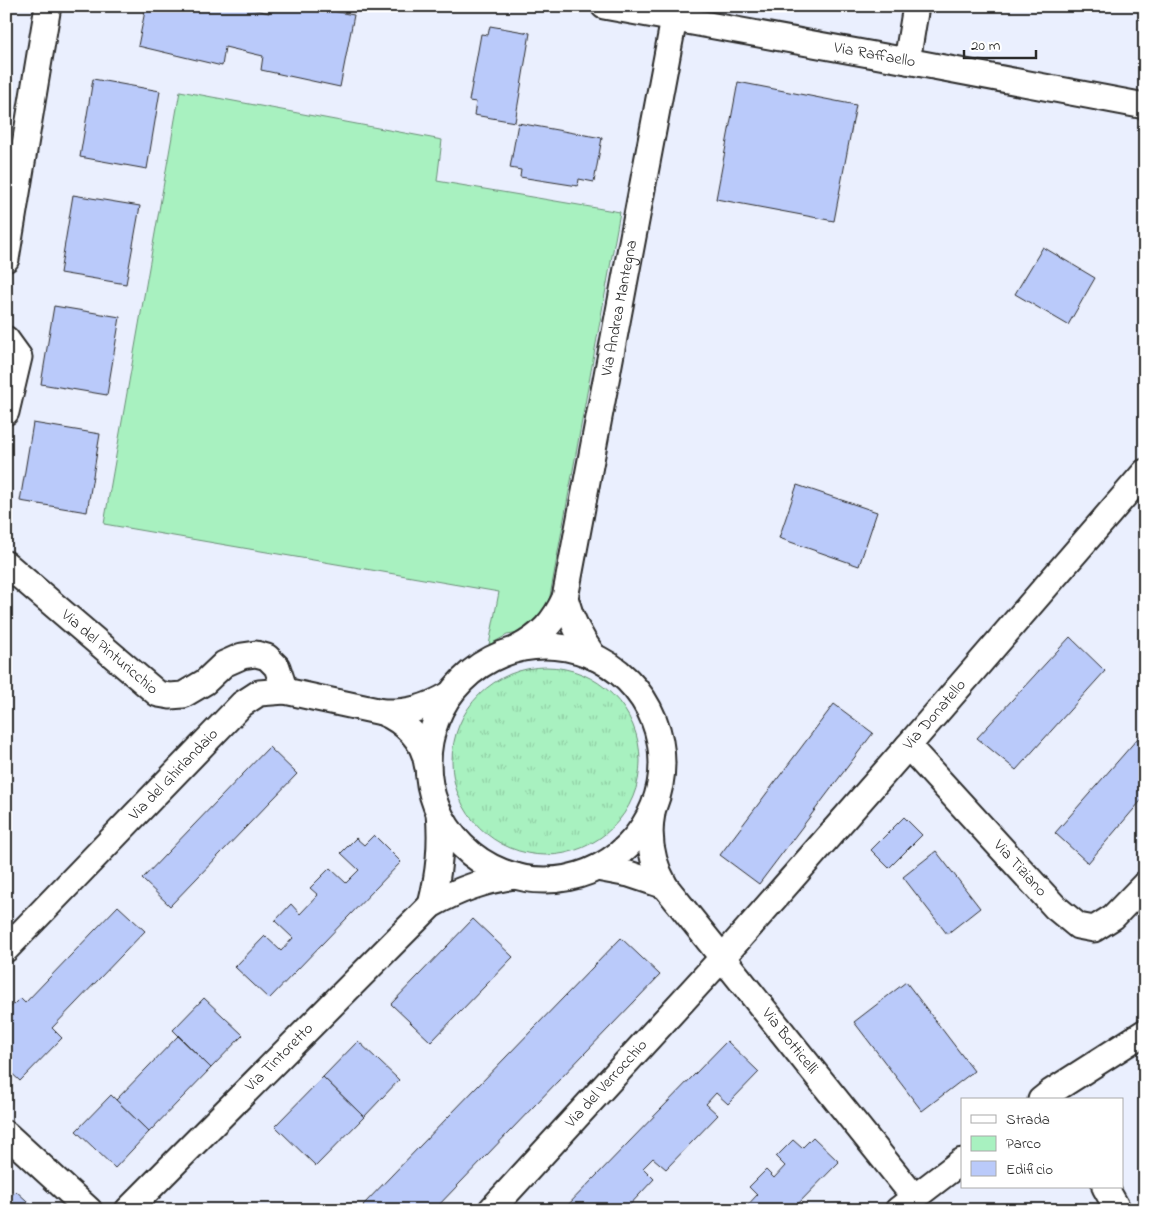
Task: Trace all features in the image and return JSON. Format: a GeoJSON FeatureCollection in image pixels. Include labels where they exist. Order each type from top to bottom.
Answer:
{"type":"FeatureCollection","features":[{"type":"Feature","properties":{"kind":"street"},"geometry":{"type":"LineString","coordinates":[[6,259],[48,6]]}},
{"type":"Feature","properties":{"kind":"street","name":"Via Raffaello"},"geometry":{"type":"LineString","coordinates":[[604,6],[1145,106]]}},
{"type":"Feature","properties":{"kind":"street"},"geometry":{"type":"LineString","coordinates":[[907,61],[916,6]]}},
{"type":"Feature","properties":{"kind":"street","name":"Via Andrea Mantegna"},"geometry":{"type":"LineString","coordinates":[[515,649],[528,643],[550,624],[559,612],[565,598],[674,19]]}},
{"type":"Feature","properties":{"kind":"street"},"geometry":{"type":"LineString","coordinates":[[6,339],[19,357],[6,412]]}},
{"type":"Feature","properties":{"kind":"street","name":"Via Donatello"},"geometry":{"type":"LineString","coordinates":[[723,957],[1145,472]]}},
{"type":"Feature","properties":{"kind":"street","name":"Via del Pinturicchio"},"geometry":{"type":"LineString","coordinates":[[6,564],[158,694],[170,696],[183,695],[205,682],[224,664],[242,656],[256,654],[268,657],[277,667],[285,691]]}},
{"type":"Feature","properties":{"kind":"street","name":"Via Andrea Mantegna"},"geometry":{"type":"LineString","coordinates":[[565,598],[568,613],[574,627],[594,657]]}},
{"type":"Feature","properties":{"kind":"street"},"geometry":{"type":"LineString","coordinates":[[535,646],[556,646],[594,657],[612,666],[627,679],[651,712],[662,750],[659,791],[653,810],[643,827],[630,843],[615,857],[597,868],[578,875],[557,879],[515,876],[496,869],[467,849],[449,829],[439,812],[428,772],[428,752],[432,732],[439,713],[449,695],[478,666],[496,656],[515,649],[535,646]]}},
{"type":"Feature","properties":{"kind":"street","name":"Via del Ghirlandaio"},"geometry":{"type":"LineString","coordinates":[[6,949],[242,704],[259,693],[285,691],[382,712],[416,710],[449,695]]}},
{"type":"Feature","properties":{"kind":"street","name":"Via del Ghirlandaio"},"geometry":{"type":"LineString","coordinates":[[382,712],[400,721],[416,738],[426,760],[428,772]]}},
{"type":"Feature","properties":{"kind":"street","name":"Via Tiziano"},"geometry":{"type":"LineString","coordinates":[[908,746],[1055,907],[1078,926],[1094,929],[1113,917],[1145,884]]}},
{"type":"Feature","properties":{"kind":"street","name":"Via Botticelli"},"geometry":{"type":"LineString","coordinates":[[653,810],[650,834],[651,847],[658,874],[665,886],[723,957],[906,1204]]}},
{"type":"Feature","properties":{"kind":"street"},"geometry":{"type":"LineString","coordinates":[[431,905],[439,867],[441,839],[439,812]]}},
{"type":"Feature","properties":{"kind":"street"},"geometry":{"type":"LineString","coordinates":[[597,868],[629,874],[665,886]]}},
{"type":"Feature","properties":{"kind":"street","name":"Via Tintoretto"},"geometry":{"type":"LineString","coordinates":[[128,1210],[431,905],[452,893],[474,885],[494,879],[515,876]]}},
{"type":"Feature","properties":{"kind":"street","name":"Via del Verrocchio"},"geometry":{"type":"LineString","coordinates":[[491,1210],[723,957]]}},
{"type":"Feature","properties":{"kind":"street"},"geometry":{"type":"LineString","coordinates":[[1049,1097],[1145,1032]]}},
{"type":"Feature","properties":{"kind":"street"},"geometry":{"type":"LineString","coordinates":[[6,1134],[89,1210]]}},
{"type":"Feature","properties":{"kind":"street"},"geometry":{"type":"LineString","coordinates":[[906,1204],[961,1162]]}},
{"type":"Feature","properties":{"kind":"street"},"geometry":{"type":"LineString","coordinates":[[1106,1188],[1118,1210]]}},
{"type":"Feature","properties":{"kind":"green space"},"geometry":{"type":"Polygon","coordinates":[[[180,91],[442,140],[437,181],[620,212],[550,596],[545,613],[525,632],[507,635],[489,645],[499,592],[104,524],[180,91]]]}},
{"type":"Feature","properties":{"kind":"green space"},"geometry":{"type":"Polygon","coordinates":[[[537,667],[555,667],[573,671],[590,678],[606,688],[619,701],[633,725],[640,752],[640,770],[633,797],[619,821],[606,834],[590,844],[573,851],[555,855],[537,855],[519,851],[502,844],[486,834],[473,821],[463,805],[456,788],[452,770],[452,752],[456,734],[463,717],[473,701],[486,688],[502,678],[519,671],[537,667]]]}},
{"type":"Feature","properties":{"kind":"building"},"geometry":{"type":"Polygon","coordinates":[[[146,6],[239,6],[269,13],[271,6],[305,6],[354,15],[340,87],[261,70],[263,56],[225,47],[222,66],[138,46],[146,6]]]}},
{"type":"Feature","properties":{"kind":"building"},"geometry":{"type":"Polygon","coordinates":[[[490,26],[530,33],[515,122],[474,115],[476,102],[469,101],[481,34],[488,35],[490,26]]]}},
{"type":"Feature","properties":{"kind":"building"},"geometry":{"type":"Polygon","coordinates":[[[93,79],[160,91],[147,169],[80,157],[93,79]]]}},
{"type":"Feature","properties":{"kind":"building"},"geometry":{"type":"Polygon","coordinates":[[[738,82],[856,105],[834,221],[716,199],[738,82]]]}},
{"type":"Feature","properties":{"kind":"building"},"geometry":{"type":"Polygon","coordinates":[[[518,123],[602,138],[594,182],[579,179],[578,186],[520,177],[521,170],[510,168],[518,123]]]}},
{"type":"Feature","properties":{"kind":"building"},"geometry":{"type":"Polygon","coordinates":[[[73,195],[140,206],[126,284],[60,273],[73,195]]]}},
{"type":"Feature","properties":{"kind":"building"},"geometry":{"type":"Polygon","coordinates":[[[1043,247],[1095,278],[1068,325],[1015,294],[1043,247]]]}},
{"type":"Feature","properties":{"kind":"building"},"geometry":{"type":"Polygon","coordinates":[[[54,306],[120,317],[107,395],[41,384],[54,306]]]}},
{"type":"Feature","properties":{"kind":"building"},"geometry":{"type":"Polygon","coordinates":[[[33,423],[100,434],[87,512],[20,501],[33,423]]]}},
{"type":"Feature","properties":{"kind":"building"},"geometry":{"type":"Polygon","coordinates":[[[797,485],[877,512],[859,566],[779,538],[797,485]]]}},
{"type":"Feature","properties":{"kind":"building"},"geometry":{"type":"Polygon","coordinates":[[[1070,637],[1105,671],[1016,770],[977,738],[1070,637]]]}},
{"type":"Feature","properties":{"kind":"building"},"geometry":{"type":"Polygon","coordinates":[[[834,704],[873,733],[759,884],[720,855],[834,704]]]}},
{"type":"Feature","properties":{"kind":"building"},"geometry":{"type":"Polygon","coordinates":[[[1145,730],[1145,796],[1088,863],[1055,833],[1145,730]]]}},
{"type":"Feature","properties":{"kind":"building"},"geometry":{"type":"Polygon","coordinates":[[[269,747],[297,774],[170,906],[142,879],[269,747]]]}},
{"type":"Feature","properties":{"kind":"building"},"geometry":{"type":"Polygon","coordinates":[[[904,817],[922,835],[889,868],[871,850],[904,817]]]}},
{"type":"Feature","properties":{"kind":"building"},"geometry":{"type":"Polygon","coordinates":[[[374,835],[401,862],[269,999],[235,967],[265,936],[281,951],[293,938],[275,921],[291,904],[300,914],[318,895],[310,888],[330,868],[346,883],[359,870],[341,853],[356,838],[364,845],[374,835]]]}},
{"type":"Feature","properties":{"kind":"building"},"geometry":{"type":"Polygon","coordinates":[[[936,851],[980,908],[947,934],[903,877],[936,851]]]}},
{"type":"Feature","properties":{"kind":"building"},"geometry":{"type":"Polygon","coordinates":[[[118,906],[145,931],[52,1028],[62,1038],[20,1081],[6,1068],[6,1012],[20,998],[25,1003],[118,906]]]}},
{"type":"Feature","properties":{"kind":"building"},"geometry":{"type":"Polygon","coordinates":[[[473,919],[513,957],[431,1042],[391,1004],[473,919]]]}},
{"type":"Feature","properties":{"kind":"building"},"geometry":{"type":"Polygon","coordinates":[[[621,938],[660,975],[434,1210],[368,1210],[363,1205],[621,938]]]}},
{"type":"Feature","properties":{"kind":"building"},"geometry":{"type":"Polygon","coordinates":[[[906,982],[974,1071],[922,1111],[854,1022],[906,982]]]}},
{"type":"Feature","properties":{"kind":"building"},"geometry":{"type":"Polygon","coordinates":[[[204,998],[243,1035],[211,1068],[173,1030],[204,998]]]}},
{"type":"Feature","properties":{"kind":"building"},"geometry":{"type":"Polygon","coordinates":[[[178,1036],[211,1068],[149,1132],[116,1100],[178,1036]]]}},
{"type":"Feature","properties":{"kind":"building"},"geometry":{"type":"Polygon","coordinates":[[[358,1041],[399,1080],[364,1117],[323,1077],[358,1041]]]}},
{"type":"Feature","properties":{"kind":"building"},"geometry":{"type":"Polygon","coordinates":[[[727,1041],[759,1072],[728,1104],[716,1093],[706,1104],[718,1115],[666,1169],[653,1158],[643,1168],[654,1179],[625,1210],[563,1210],[727,1041]]]}},
{"type":"Feature","properties":{"kind":"building"},"geometry":{"type":"Polygon","coordinates":[[[323,1077],[364,1117],[316,1166],[275,1126],[323,1077]]]}},
{"type":"Feature","properties":{"kind":"building"},"geometry":{"type":"Polygon","coordinates":[[[111,1095],[149,1132],[115,1168],[76,1131],[111,1095]]]}},
{"type":"Feature","properties":{"kind":"building"},"geometry":{"type":"Polygon","coordinates":[[[813,1137],[839,1162],[792,1210],[743,1210],[757,1195],[749,1187],[766,1170],[774,1178],[785,1166],[776,1157],[793,1140],[802,1148],[813,1137]]]}},
{"type":"Feature","properties":{"kind":"building"},"geometry":{"type":"Polygon","coordinates":[[[16,1191],[37,1210],[6,1210],[6,1201],[16,1191]]]}}]}
